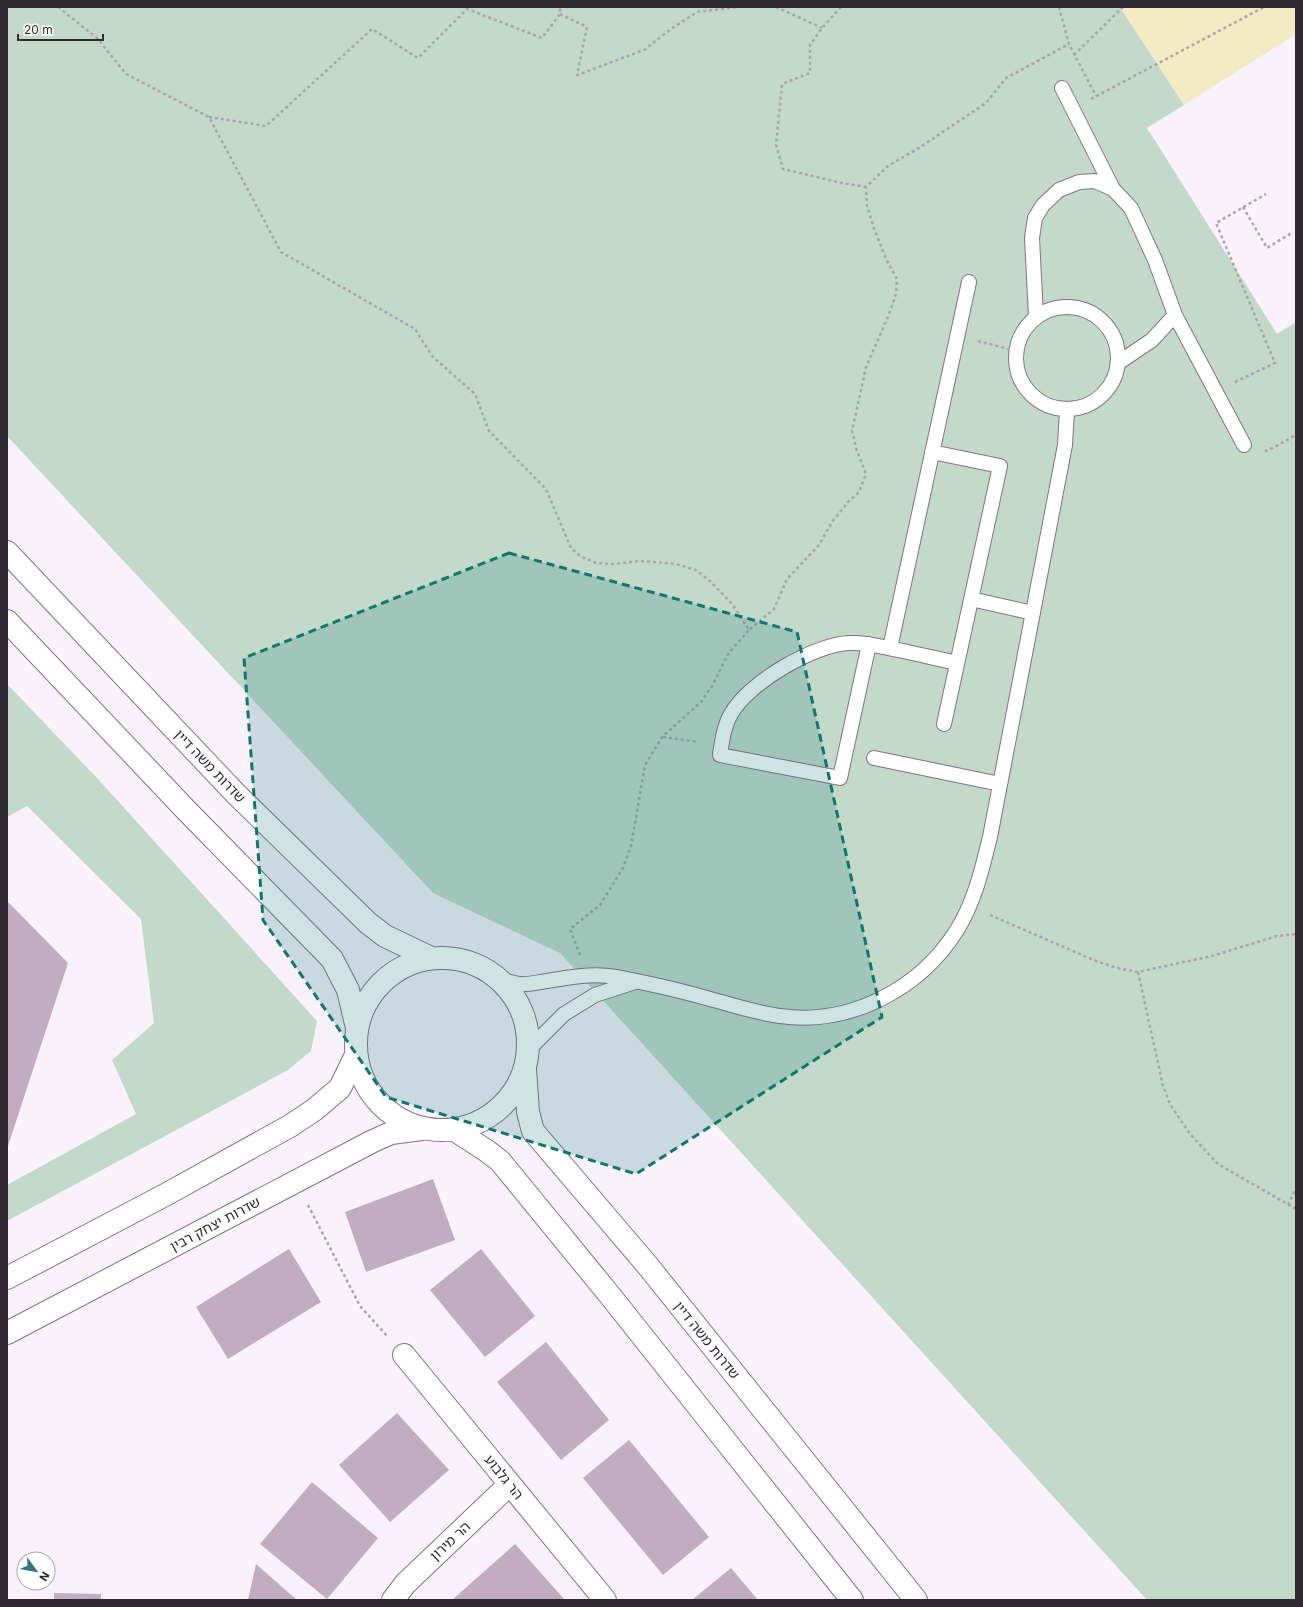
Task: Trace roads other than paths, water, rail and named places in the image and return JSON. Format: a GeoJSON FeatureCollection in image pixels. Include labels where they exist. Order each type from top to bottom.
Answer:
{"type":"FeatureCollection","features":[{"type":"Feature","properties":{"kind":"main road","name":"שדרות משה דיין"},"geometry":{"type":"LineString","coordinates":[[7,552],[236,794],[368,923],[385,936],[431,958],[456,958],[479,965],[499,979],[516,998],[525,1020],[528,1112],[533,1131],[648,1266],[916,1600]]}},
{"type":"Feature","properties":{"kind":"main road"},"geometry":{"type":"LineString","coordinates":[[7,622],[187,811],[332,959],[348,990],[357,1028],[356,1055],[364,1081],[380,1103],[401,1120],[426,1129],[453,1129],[477,1122],[498,1109],[514,1091],[526,1059]]}},
{"type":"Feature","properties":{"kind":"main road"},"geometry":{"type":"LineString","coordinates":[[357,1028],[366,1002],[383,981],[405,966],[431,958]]}},
{"type":"Feature","properties":{"kind":"main road"},"geometry":{"type":"LineString","coordinates":[[7,1278],[165,1195],[290,1126],[314,1110],[340,1088],[356,1055]]}},
{"type":"Feature","properties":{"kind":"main road","name":"שדרות יצחק רבין"},"geometry":{"type":"LineString","coordinates":[[7,1333],[373,1141],[391,1133],[426,1129]]}},
{"type":"Feature","properties":{"kind":"main road"},"geometry":{"type":"LineString","coordinates":[[453,1129],[500,1161],[612,1298],[852,1600]]}},
{"type":"Feature","properties":{"kind":"main road","name":"הר גלבוע"},"geometry":{"type":"LineString","coordinates":[[404,1355],[605,1600]]}},
{"type":"Feature","properties":{"kind":"main road","name":"הר מירון"},"geometry":{"type":"LineString","coordinates":[[393,1600],[405,1584],[510,1484]]}},
{"type":"Feature","properties":{"kind":"lane"},"geometry":{"type":"LineString","coordinates":[[1062,88],[1113,189],[1131,208],[1155,260],[1175,315],[1244,445]]}},
{"type":"Feature","properties":{"kind":"lane"},"geometry":{"type":"LineString","coordinates":[[1036,317],[1032,238],[1035,218],[1043,205],[1059,190],[1079,182],[1095,181],[1113,189]]}},
{"type":"Feature","properties":{"kind":"lane"},"geometry":{"type":"LineString","coordinates":[[890,648],[969,282]]}},
{"type":"Feature","properties":{"kind":"lane"},"geometry":{"type":"LineString","coordinates":[[1068,307],[1084,310],[1099,318],[1110,331],[1116,346],[1118,363],[1114,378],[1106,391],[1095,401],[1081,407],[1067,410],[1052,407],[1039,401],[1028,392],[1020,379],[1016,366],[1016,351],[1020,338],[1027,326],[1036,317],[1051,309],[1068,307]]}},
{"type":"Feature","properties":{"kind":"lane"},"geometry":{"type":"LineString","coordinates":[[1118,363],[1152,340],[1175,315]]}},
{"type":"Feature","properties":{"kind":"lane"},"geometry":{"type":"LineString","coordinates":[[499,979],[521,984],[588,975],[614,977],[656,985],[780,1016],[803,1018],[830,1016],[848,1012],[884,998],[901,988],[924,971],[941,953],[953,935],[969,906],[980,878],[1000,784],[1065,445],[1067,410]]}},
{"type":"Feature","properties":{"kind":"lane"},"geometry":{"type":"LineString","coordinates":[[932,452],[1000,466],[944,724]]}},
{"type":"Feature","properties":{"kind":"lane"},"geometry":{"type":"LineString","coordinates":[[971,599],[1033,613]]}},
{"type":"Feature","properties":{"kind":"lane"},"geometry":{"type":"LineString","coordinates":[[869,644],[840,778],[720,755],[725,729],[731,714],[742,699],[768,677],[807,654],[827,647],[850,643],[869,644],[957,663]]}},
{"type":"Feature","properties":{"kind":"lane"},"geometry":{"type":"LineString","coordinates":[[874,758],[1000,784]]}},
{"type":"Feature","properties":{"kind":"lane"},"geometry":{"type":"LineString","coordinates":[[526,1059],[564,1014],[595,995],[636,982]]}}]}
